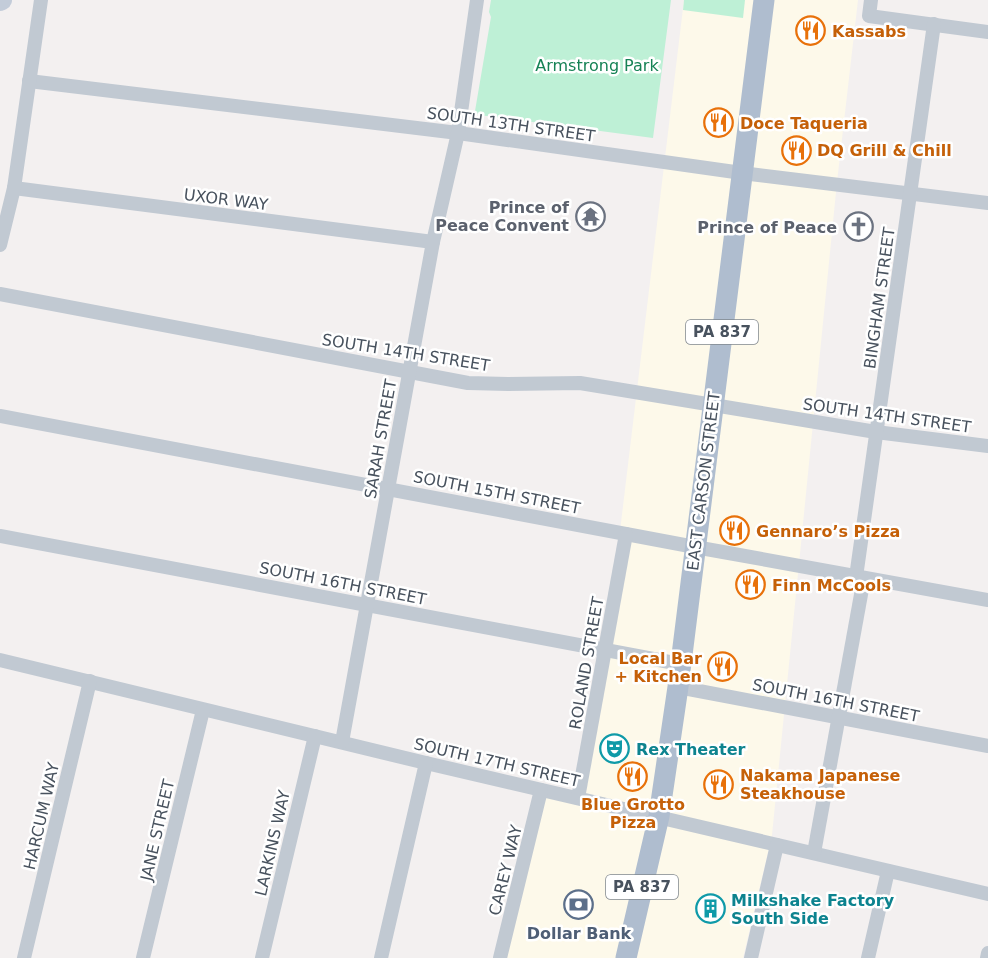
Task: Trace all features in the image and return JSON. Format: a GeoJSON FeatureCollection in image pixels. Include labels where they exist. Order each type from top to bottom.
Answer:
{"type":"FeatureCollection","features":[{"type":"Feature","properties":{"kind":"main road","name":"EAST CARSON STREET"},"geometry":{"type":"LineString","coordinates":[[626,958],[659,816],[678,687],[764,0]]}},
{"type":"Feature","properties":{"kind":"street"},"geometry":{"type":"LineString","coordinates":[[0,245],[14,188],[41,0]]}},
{"type":"Feature","properties":{"kind":"street","name":"SARAH STREET"},"geometry":{"type":"LineString","coordinates":[[342,742],[433,242],[458,133],[477,0]]}},
{"type":"Feature","properties":{"kind":"street"},"geometry":{"type":"LineString","coordinates":[[871,0],[868,16],[988,32]]}},
{"type":"Feature","properties":{"kind":"street","name":"BINGHAM STREET"},"geometry":{"type":"LineString","coordinates":[[814,853],[840,717],[860,578],[876,432],[934,24]]}},
{"type":"Feature","properties":{"kind":"street","name":"SOUTH 13TH STREET"},"geometry":{"type":"LineString","coordinates":[[29,81],[458,133],[742,173],[988,203]]}},
{"type":"Feature","properties":{"kind":"street","name":"UXOR WAY"},"geometry":{"type":"LineString","coordinates":[[14,188],[433,242]]}},
{"type":"Feature","properties":{"kind":"street","name":"SOUTH 14TH STREET"},"geometry":{"type":"LineString","coordinates":[[0,294],[468,383],[580,383],[876,432],[988,446]]}},
{"type":"Feature","properties":{"kind":"street","name":"SOUTH 15TH STREET"},"geometry":{"type":"LineString","coordinates":[[0,416],[860,578],[988,600]]}},
{"type":"Feature","properties":{"kind":"street","name":"ROLAND STREET"},"geometry":{"type":"LineString","coordinates":[[578,798],[626,534]]}},
{"type":"Feature","properties":{"kind":"street","name":"SOUTH 16TH STREET"},"geometry":{"type":"LineString","coordinates":[[0,536],[680,664]]}},
{"type":"Feature","properties":{"kind":"street","name":"SOUTH 17TH STREET"},"geometry":{"type":"LineString","coordinates":[[0,660],[426,763],[888,871],[988,892]]}},
{"type":"Feature","properties":{"kind":"street","name":"HARCUM WAY"},"geometry":{"type":"LineString","coordinates":[[24,958],[90,681]]}},
{"type":"Feature","properties":{"kind":"street","name":"SOUTH 16TH STREET"},"geometry":{"type":"LineString","coordinates":[[678,687],[988,746]]}},
{"type":"Feature","properties":{"kind":"street","name":"JANE STREET"},"geometry":{"type":"LineString","coordinates":[[143,958],[203,710]]}},
{"type":"Feature","properties":{"kind":"street","name":"LARKINS WAY"},"geometry":{"type":"LineString","coordinates":[[262,958],[315,736]]}},
{"type":"Feature","properties":{"kind":"street"},"geometry":{"type":"LineString","coordinates":[[381,958],[426,763]]}},
{"type":"Feature","properties":{"kind":"street","name":"CAREY WAY"},"geometry":{"type":"LineString","coordinates":[[500,958],[542,790]]}},
{"type":"Feature","properties":{"kind":"street"},"geometry":{"type":"LineString","coordinates":[[751,958],[777,845]]}},
{"type":"Feature","properties":{"kind":"street"},"geometry":{"type":"LineString","coordinates":[[868,958],[888,871]]}},
{"type":"Feature","properties":{"kind":"street"},"geometry":{"type":"LineString","coordinates":[[987,958],[988,953]]}},
{"type":"Feature","properties":{"kind":"shaded area"},"geometry":{"type":"Polygon","coordinates":[[[684,0],[858,0],[837,182],[772,835],[743,958],[498,958],[539,788],[578,796],[620,531],[684,0]]]}},
{"type":"Feature","properties":{"kind":"green space","name":"Armstrong Park"},"geometry":{"type":"Polygon","coordinates":[[[491,0],[671,0],[653,138],[479,115],[475,111],[491,17],[489,12],[491,0]]]}},
{"type":"Feature","properties":{"kind":"green space"},"geometry":{"type":"Polygon","coordinates":[[[684,0],[745,0],[743,18],[683,10],[684,0]]]}},
{"type":"Feature","properties":{"kind":"place","name":"Kassabs"},"geometry":{"type":"Point","coordinates":[811,31]}},
{"type":"Feature","properties":{"kind":"place","name":"Doce Taqueria"},"geometry":{"type":"Point","coordinates":[719,123]}},
{"type":"Feature","properties":{"kind":"place","name":"DQ Grill & Chill"},"geometry":{"type":"Point","coordinates":[796,150]}},
{"type":"Feature","properties":{"kind":"place","name":"Prince of Peace Convent"},"geometry":{"type":"Point","coordinates":[590,216]}},
{"type":"Feature","properties":{"kind":"place","name":"Prince of Peace"},"geometry":{"type":"Point","coordinates":[858,227]}},
{"type":"Feature","properties":{"kind":"place","name":"Gennaro’s Pizza"},"geometry":{"type":"Point","coordinates":[735,531]}},
{"type":"Feature","properties":{"kind":"place","name":"Finn McCools"},"geometry":{"type":"Point","coordinates":[751,585]}},
{"type":"Feature","properties":{"kind":"place","name":"Local Bar + Kitchen"},"geometry":{"type":"Point","coordinates":[723,667]}},
{"type":"Feature","properties":{"kind":"place","name":"Rex Theater"},"geometry":{"type":"Point","coordinates":[615,749]}},
{"type":"Feature","properties":{"kind":"place","name":"Blue Grotto Pizza"},"geometry":{"type":"Point","coordinates":[633,776]}},
{"type":"Feature","properties":{"kind":"place","name":"Nakama Japanese Steakhouse"},"geometry":{"type":"Point","coordinates":[719,784]}},
{"type":"Feature","properties":{"kind":"place","name":"Dollar Bank"},"geometry":{"type":"Point","coordinates":[579,905]}},
{"type":"Feature","properties":{"kind":"place","name":"Milkshake Factory South Side"},"geometry":{"type":"Point","coordinates":[710,909]}}]}
